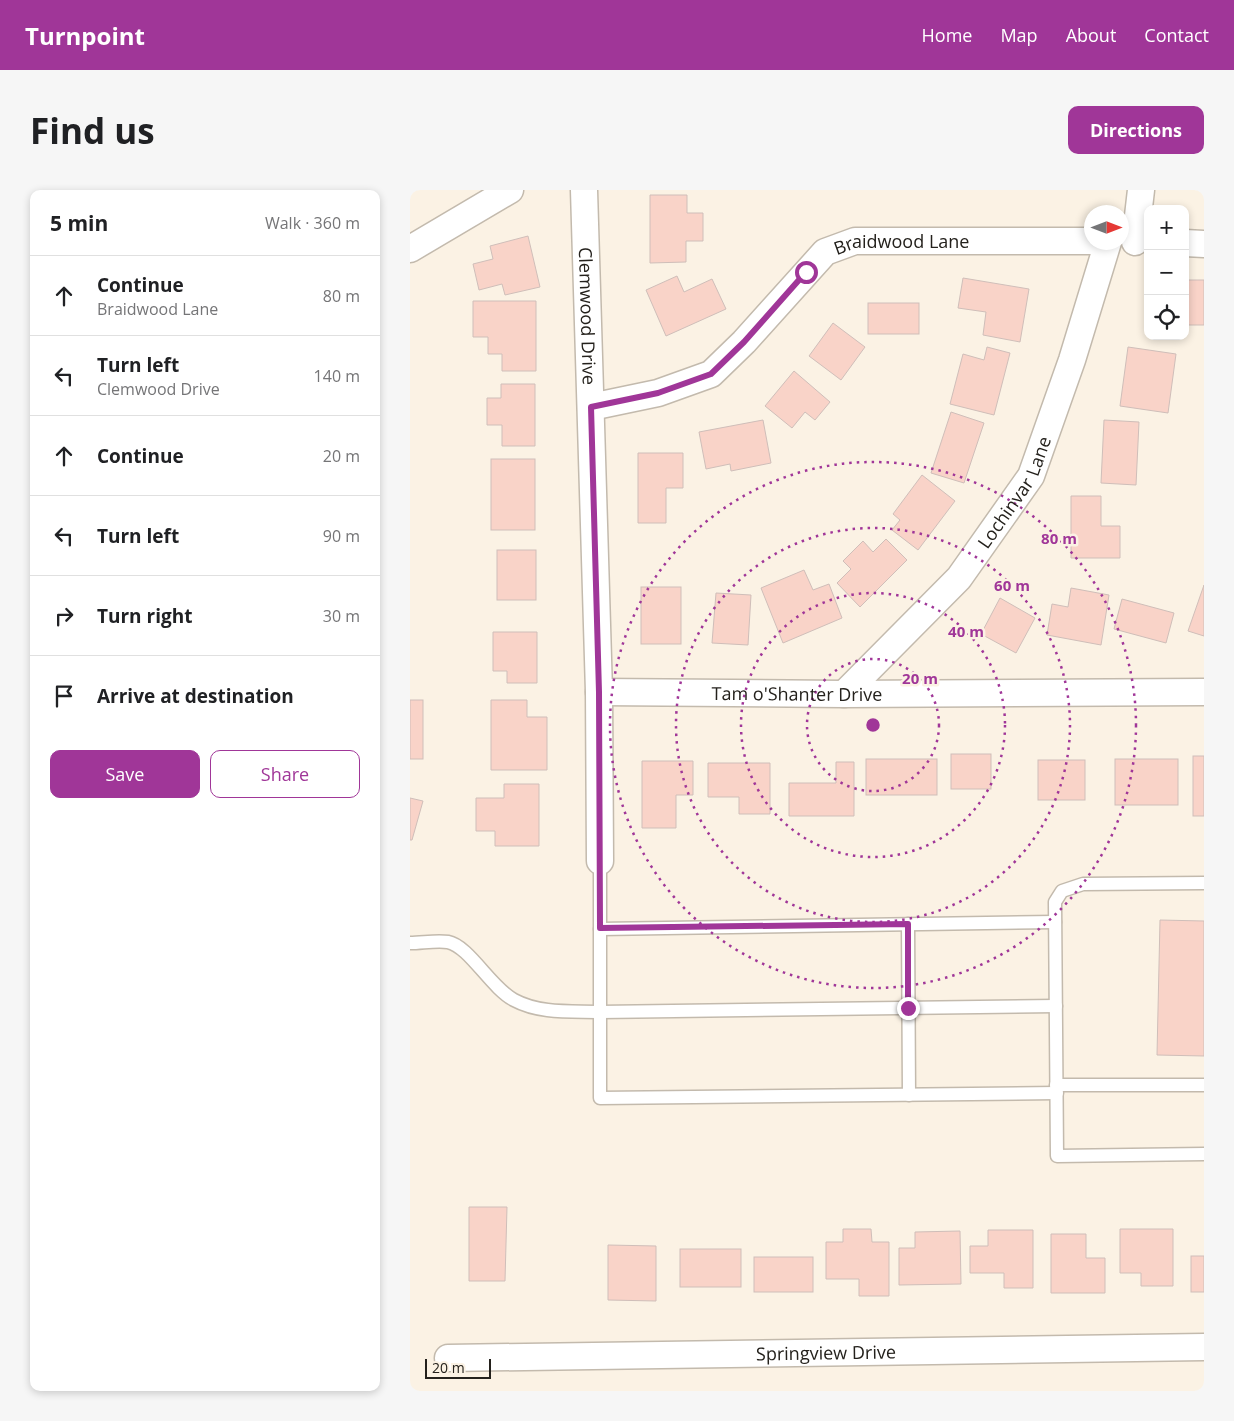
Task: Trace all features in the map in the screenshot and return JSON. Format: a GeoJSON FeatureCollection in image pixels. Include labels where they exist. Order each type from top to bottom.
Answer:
{"type":"FeatureCollection","features":[{"type":"Feature","properties":{"kind":"street"},"geometry":{"type":"LineString","coordinates":[[410,249],[510,190]]}},
{"type":"Feature","properties":{"kind":"street","name":"Clemwood Drive"},"geometry":{"type":"LineString","coordinates":[[584,190],[599,692],[600,861]]}},
{"type":"Feature","properties":{"kind":"street"},"geometry":{"type":"LineString","coordinates":[[1135,242],[1141,190]]}},
{"type":"Feature","properties":{"kind":"street","name":"Braidwood Lane"},"geometry":{"type":"LineString","coordinates":[[591,407],[658,393],[711,374],[744,342],[824,252],[855,241],[1084,241]]}},
{"type":"Feature","properties":{"kind":"street"},"geometry":{"type":"LineString","coordinates":[[1189,243],[1204,244]]}},
{"type":"Feature","properties":{"kind":"street","name":"Lochinvar Lane"},"geometry":{"type":"LineString","coordinates":[[844,694],[960,578],[1031,476],[1072,360],[1106,250]]}},
{"type":"Feature","properties":{"kind":"street","name":"Tam o'Shanter Drive"},"geometry":{"type":"LineString","coordinates":[[599,692],[844,694],[1204,692]]}},
{"type":"Feature","properties":{"kind":"street","name":"Springview Drive"},"geometry":{"type":"LineString","coordinates":[[448,1358],[1204,1347]]}},
{"type":"Feature","properties":{"kind":"lane"},"geometry":{"type":"LineString","coordinates":[[600,861],[600,1098],[909,1095],[1204,1085]]}},
{"type":"Feature","properties":{"kind":"lane"},"geometry":{"type":"LineString","coordinates":[[1204,883],[1083,884],[1062,890],[1055,902],[1057,1156],[1204,1154]]}},
{"type":"Feature","properties":{"kind":"lane"},"geometry":{"type":"LineString","coordinates":[[600,928],[1055,922]]}},
{"type":"Feature","properties":{"kind":"lane"},"geometry":{"type":"LineString","coordinates":[[908,924],[909,1095]]}},
{"type":"Feature","properties":{"kind":"lane"},"geometry":{"type":"LineString","coordinates":[[410,943],[448,942],[459,946],[491,982],[514,1000],[546,1011],[600,1012],[1056,1006]]}},
{"type":"Feature","properties":{"kind":"building"},"geometry":{"type":"Polygon","coordinates":[[[650,195],[687,195],[687,213],[703,213],[703,241],[686,241],[686,262],[650,263],[650,195]]]}},
{"type":"Feature","properties":{"kind":"building"},"geometry":{"type":"Polygon","coordinates":[[[528,236],[540,287],[505,295],[502,284],[479,290],[473,264],[493,259],[490,246],[528,236]]]}},
{"type":"Feature","properties":{"kind":"building"},"geometry":{"type":"Polygon","coordinates":[[[677,276],[684,292],[712,279],[726,309],[666,336],[646,290],[677,276]]]}},
{"type":"Feature","properties":{"kind":"building"},"geometry":{"type":"Polygon","coordinates":[[[963,278],[1029,289],[1020,342],[983,335],[986,312],[958,308],[963,278]]]}},
{"type":"Feature","properties":{"kind":"building"},"geometry":{"type":"Polygon","coordinates":[[[1189,280],[1204,280],[1204,325],[1189,325],[1189,280]]]}},
{"type":"Feature","properties":{"kind":"building"},"geometry":{"type":"Polygon","coordinates":[[[473,301],[536,301],[536,371],[502,371],[502,354],[488,354],[488,337],[473,337],[473,301]]]}},
{"type":"Feature","properties":{"kind":"building"},"geometry":{"type":"Polygon","coordinates":[[[868,303],[919,303],[919,334],[868,334],[868,303]]]}},
{"type":"Feature","properties":{"kind":"building"},"geometry":{"type":"Polygon","coordinates":[[[833,323],[865,347],[841,380],[809,356],[833,323]]]}},
{"type":"Feature","properties":{"kind":"building"},"geometry":{"type":"Polygon","coordinates":[[[987,347],[1010,353],[994,415],[950,404],[963,354],[984,360],[987,347]]]}},
{"type":"Feature","properties":{"kind":"building"},"geometry":{"type":"Polygon","coordinates":[[[1128,347],[1176,354],[1168,413],[1120,406],[1128,347]]]}},
{"type":"Feature","properties":{"kind":"building"},"geometry":{"type":"Polygon","coordinates":[[[794,371],[830,402],[815,420],[805,412],[792,428],[765,406],[794,371]]]}},
{"type":"Feature","properties":{"kind":"building"},"geometry":{"type":"Polygon","coordinates":[[[501,384],[535,384],[535,446],[502,446],[502,425],[487,425],[487,398],[501,398],[501,384]]]}},
{"type":"Feature","properties":{"kind":"building"},"geometry":{"type":"Polygon","coordinates":[[[951,412],[984,423],[964,483],[931,473],[951,412]]]}},
{"type":"Feature","properties":{"kind":"building"},"geometry":{"type":"Polygon","coordinates":[[[763,420],[771,463],[731,471],[730,464],[706,469],[699,432],[763,420]]]}},
{"type":"Feature","properties":{"kind":"building"},"geometry":{"type":"Polygon","coordinates":[[[1104,420],[1139,422],[1136,485],[1101,483],[1104,420]]]}},
{"type":"Feature","properties":{"kind":"building"},"geometry":{"type":"Polygon","coordinates":[[[638,453],[683,453],[683,488],[666,488],[666,523],[638,523],[638,453]]]}},
{"type":"Feature","properties":{"kind":"building"},"geometry":{"type":"Polygon","coordinates":[[[491,459],[535,459],[535,530],[491,530],[491,459]]]}},
{"type":"Feature","properties":{"kind":"building"},"geometry":{"type":"Polygon","coordinates":[[[922,475],[955,501],[918,550],[892,530],[900,520],[893,514],[922,475]]]}},
{"type":"Feature","properties":{"kind":"building"},"geometry":{"type":"Polygon","coordinates":[[[1071,496],[1101,496],[1101,526],[1120,526],[1120,558],[1071,558],[1071,496]]]}},
{"type":"Feature","properties":{"kind":"building"},"geometry":{"type":"Polygon","coordinates":[[[886,539],[907,560],[860,607],[837,583],[851,569],[843,561],[863,541],[873,552],[886,539]]]}},
{"type":"Feature","properties":{"kind":"building"},"geometry":{"type":"Polygon","coordinates":[[[497,550],[536,550],[536,600],[497,600],[497,550]]]}},
{"type":"Feature","properties":{"kind":"building"},"geometry":{"type":"Polygon","coordinates":[[[804,570],[813,590],[829,584],[842,618],[783,643],[761,588],[804,570]]]}},
{"type":"Feature","properties":{"kind":"building"},"geometry":{"type":"Polygon","coordinates":[[[1204,585],[1204,636],[1188,631],[1204,585]]]}},
{"type":"Feature","properties":{"kind":"building"},"geometry":{"type":"Polygon","coordinates":[[[641,587],[681,587],[681,644],[641,644],[641,587]]]}},
{"type":"Feature","properties":{"kind":"building"},"geometry":{"type":"Polygon","coordinates":[[[1071,588],[1109,595],[1101,645],[1047,635],[1052,604],[1068,607],[1071,588]]]}},
{"type":"Feature","properties":{"kind":"building"},"geometry":{"type":"Polygon","coordinates":[[[716,593],[751,595],[748,645],[712,643],[716,593]]]}},
{"type":"Feature","properties":{"kind":"building"},"geometry":{"type":"Polygon","coordinates":[[[1000,598],[1035,618],[1016,653],[981,634],[1000,598]]]}},
{"type":"Feature","properties":{"kind":"building"},"geometry":{"type":"Polygon","coordinates":[[[1122,599],[1174,613],[1166,643],[1114,629],[1122,599]]]}},
{"type":"Feature","properties":{"kind":"building"},"geometry":{"type":"Polygon","coordinates":[[[493,632],[537,632],[537,683],[507,683],[507,671],[493,671],[493,632]]]}},
{"type":"Feature","properties":{"kind":"building"},"geometry":{"type":"Polygon","coordinates":[[[410,700],[423,700],[423,759],[410,759],[410,700]]]}},
{"type":"Feature","properties":{"kind":"building"},"geometry":{"type":"Polygon","coordinates":[[[491,700],[527,700],[527,717],[547,717],[547,770],[491,770],[491,700]]]}},
{"type":"Feature","properties":{"kind":"building"},"geometry":{"type":"Polygon","coordinates":[[[951,754],[991,754],[991,789],[951,789],[951,754]]]}},
{"type":"Feature","properties":{"kind":"building"},"geometry":{"type":"Polygon","coordinates":[[[1193,756],[1204,756],[1204,816],[1193,816],[1193,756]]]}},
{"type":"Feature","properties":{"kind":"building"},"geometry":{"type":"Polygon","coordinates":[[[866,759],[937,759],[937,795],[866,795],[866,759]]]}},
{"type":"Feature","properties":{"kind":"building"},"geometry":{"type":"Polygon","coordinates":[[[1115,759],[1178,759],[1178,805],[1115,805],[1115,759]]]}},
{"type":"Feature","properties":{"kind":"building"},"geometry":{"type":"Polygon","coordinates":[[[1038,760],[1085,760],[1085,800],[1038,800],[1038,760]]]}},
{"type":"Feature","properties":{"kind":"building"},"geometry":{"type":"Polygon","coordinates":[[[642,761],[693,761],[693,795],[676,795],[676,828],[642,828],[642,761]]]}},
{"type":"Feature","properties":{"kind":"building"},"geometry":{"type":"Polygon","coordinates":[[[836,762],[854,762],[854,816],[789,816],[789,783],[836,783],[836,762]]]}},
{"type":"Feature","properties":{"kind":"building"},"geometry":{"type":"Polygon","coordinates":[[[708,763],[770,763],[770,814],[739,814],[739,797],[708,797],[708,763]]]}},
{"type":"Feature","properties":{"kind":"building"},"geometry":{"type":"Polygon","coordinates":[[[504,784],[539,784],[539,846],[495,846],[495,831],[476,831],[476,798],[504,798],[504,784]]]}},
{"type":"Feature","properties":{"kind":"building"},"geometry":{"type":"Polygon","coordinates":[[[410,798],[423,801],[412,840],[410,840],[410,798]]]}},
{"type":"Feature","properties":{"kind":"building"},"geometry":{"type":"Polygon","coordinates":[[[1160,920],[1204,921],[1204,1056],[1157,1055],[1160,920]]]}},
{"type":"Feature","properties":{"kind":"building"},"geometry":{"type":"Polygon","coordinates":[[[469,1207],[507,1207],[505,1281],[469,1281],[469,1207]]]}},
{"type":"Feature","properties":{"kind":"building"},"geometry":{"type":"Polygon","coordinates":[[[843,1229],[871,1229],[872,1242],[889,1242],[889,1296],[859,1296],[859,1279],[826,1279],[826,1242],[843,1242],[843,1229]]]}},
{"type":"Feature","properties":{"kind":"building"},"geometry":{"type":"Polygon","coordinates":[[[1120,1229],[1173,1229],[1173,1286],[1141,1286],[1141,1273],[1120,1273],[1120,1229]]]}},
{"type":"Feature","properties":{"kind":"building"},"geometry":{"type":"Polygon","coordinates":[[[988,1230],[1033,1230],[1033,1288],[1004,1288],[1004,1273],[970,1273],[970,1246],[988,1246],[988,1230]]]}},
{"type":"Feature","properties":{"kind":"building"},"geometry":{"type":"Polygon","coordinates":[[[960,1231],[961,1284],[899,1285],[899,1248],[915,1248],[915,1232],[960,1231]]]}},
{"type":"Feature","properties":{"kind":"building"},"geometry":{"type":"Polygon","coordinates":[[[1051,1234],[1086,1234],[1086,1258],[1105,1258],[1105,1293],[1051,1293],[1051,1234]]]}},
{"type":"Feature","properties":{"kind":"building"},"geometry":{"type":"Polygon","coordinates":[[[608,1245],[656,1246],[656,1301],[608,1300],[608,1245]]]}},
{"type":"Feature","properties":{"kind":"building"},"geometry":{"type":"Polygon","coordinates":[[[680,1249],[741,1249],[741,1287],[680,1287],[680,1249]]]}},
{"type":"Feature","properties":{"kind":"building"},"geometry":{"type":"Polygon","coordinates":[[[1191,1256],[1204,1256],[1204,1292],[1191,1292],[1191,1256]]]}},
{"type":"Feature","properties":{"kind":"building"},"geometry":{"type":"Polygon","coordinates":[[[754,1257],[813,1257],[813,1292],[754,1292],[754,1257]]]}},
{"type":"Feature","properties":{"kind":"route"},"geometry":{"type":"LineString","coordinates":[[806,272],[744,342],[711,374],[658,393],[591,407],[599,692],[600,928],[908,924],[908,1008]]}}]}
